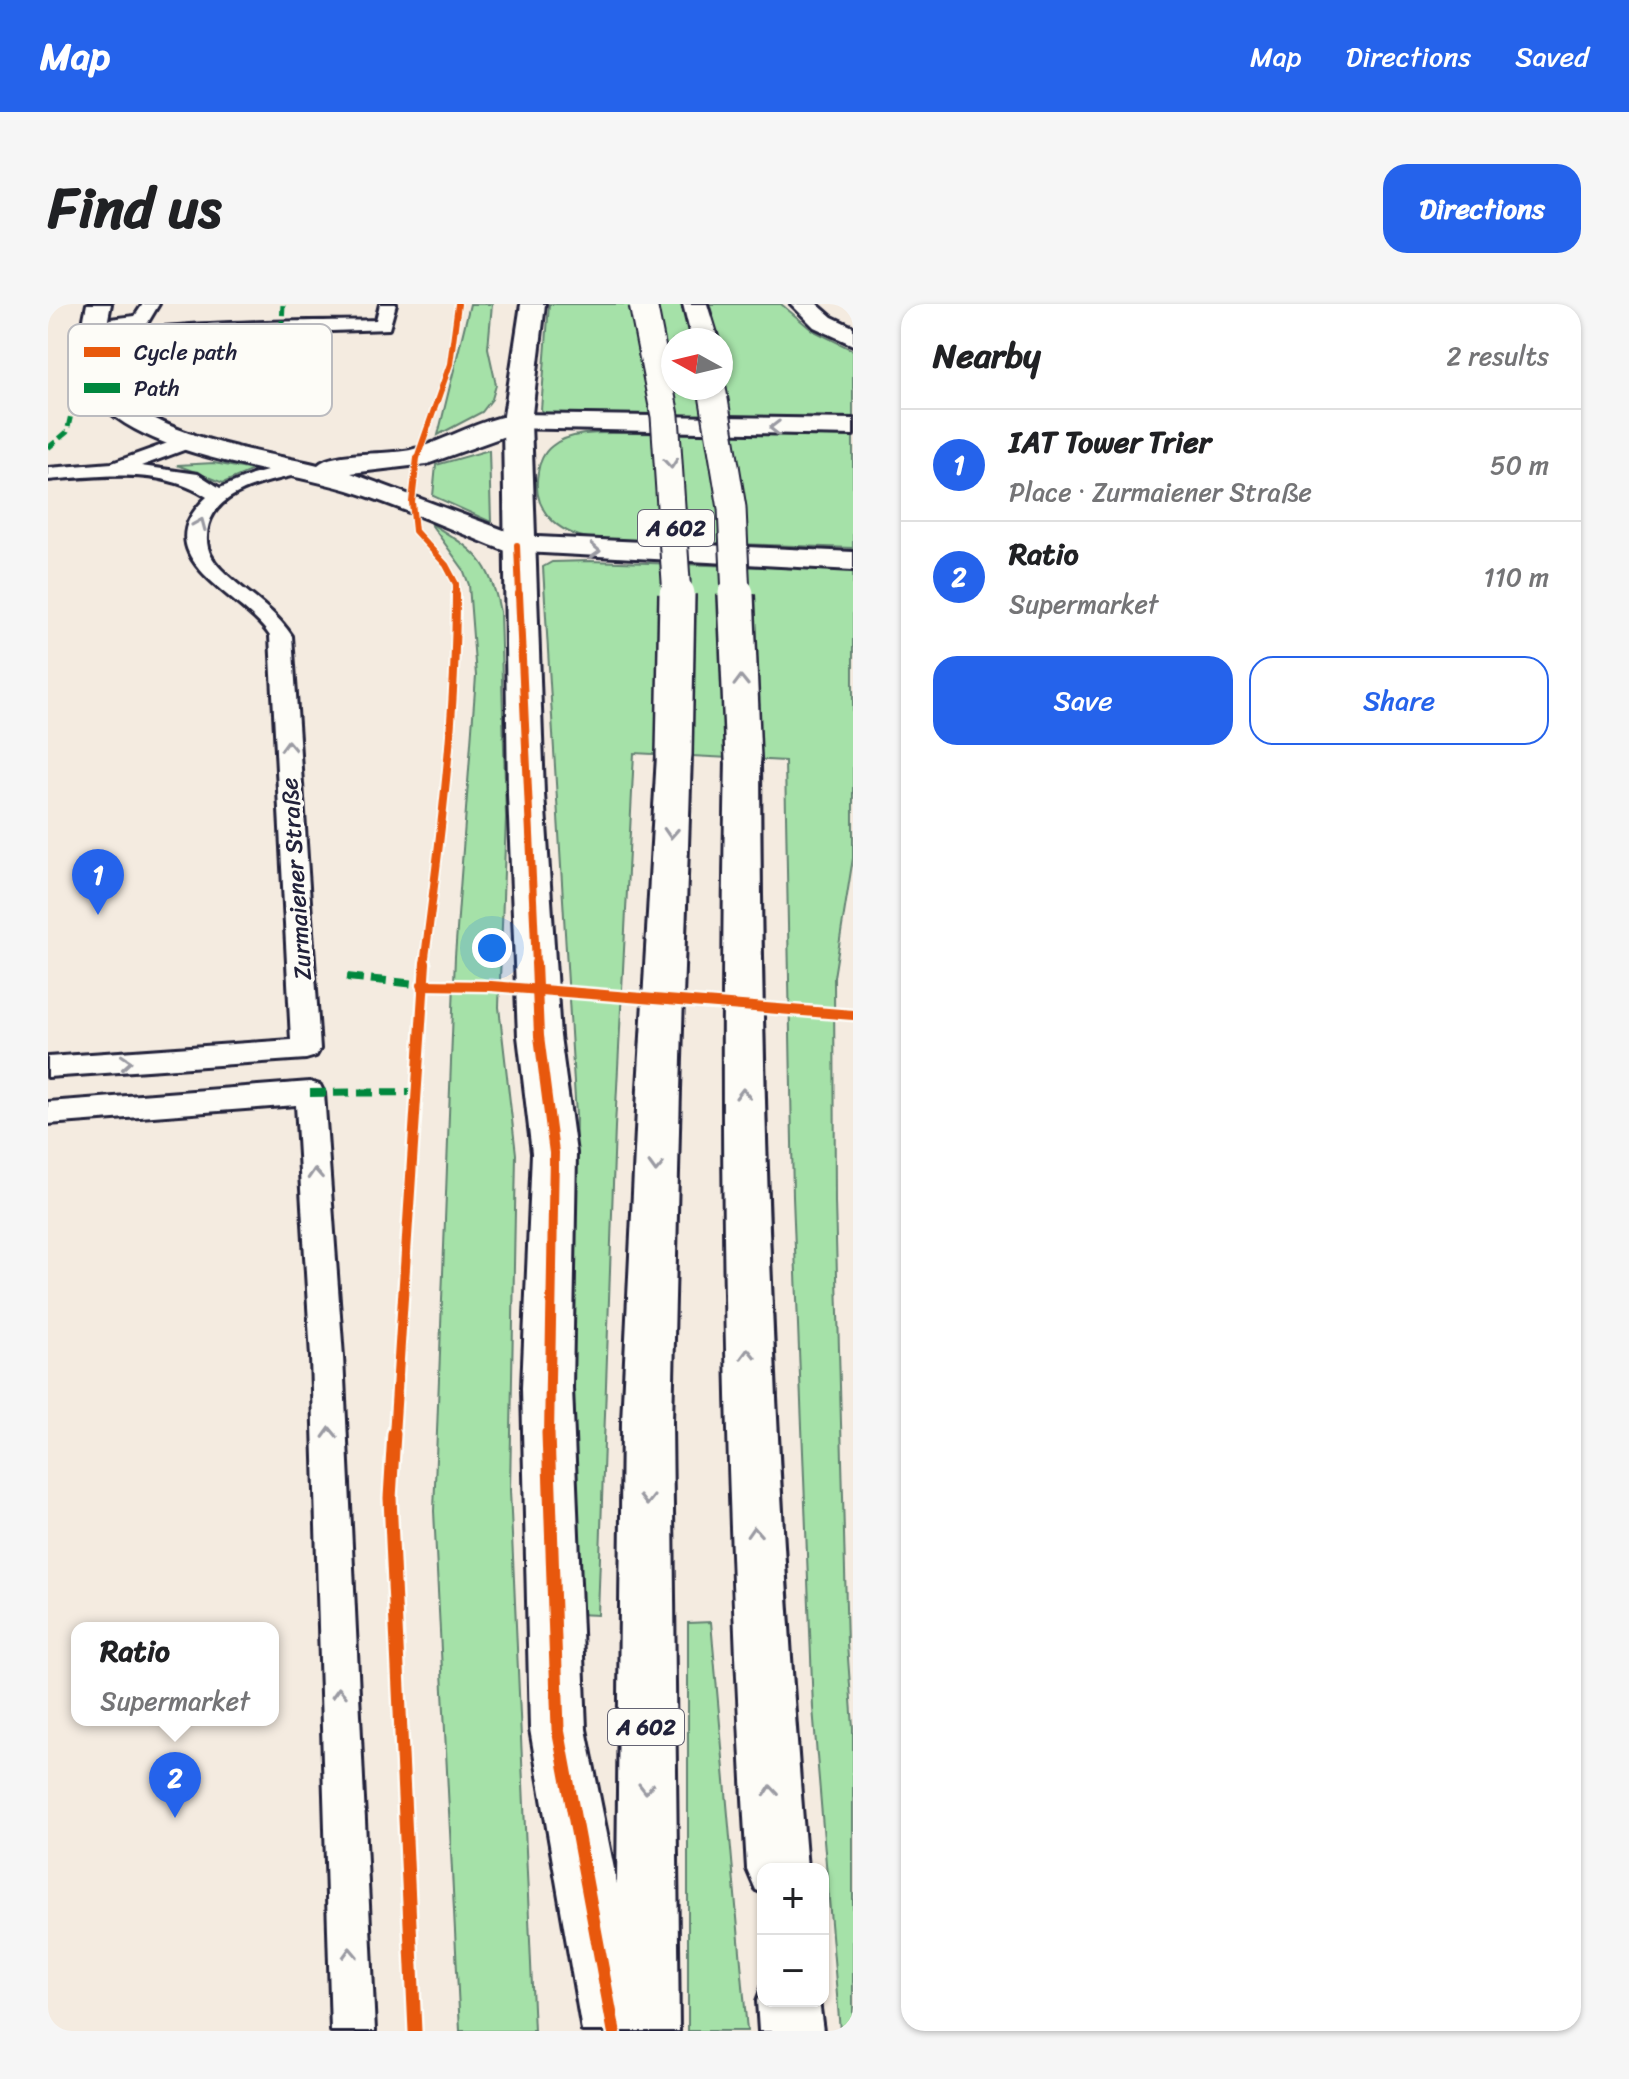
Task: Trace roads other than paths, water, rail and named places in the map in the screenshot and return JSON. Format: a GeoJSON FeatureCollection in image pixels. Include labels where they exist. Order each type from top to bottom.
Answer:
{"type":"FeatureCollection","features":[{"type":"Feature","properties":{"kind":"main road"},"geometry":{"type":"LineString","coordinates":[[533,304],[517,422],[517,545],[539,1036],[554,1153],[547,1388],[558,1729],[614,2031]]}},
{"type":"Feature","properties":{"kind":"main road","name":"A 602"},"geometry":{"type":"LineString","coordinates":[[643,304],[667,424],[675,508],[678,627],[647,1422],[647,2031]]}},
{"type":"Feature","properties":{"kind":"main road"},"geometry":{"type":"LineString","coordinates":[[695,304],[702,328]]}},
{"type":"Feature","properties":{"kind":"main road"},"geometry":{"type":"LineString","coordinates":[[803,304],[823,322],[853,337]]}},
{"type":"Feature","properties":{"kind":"main road","name":"A 602"},"geometry":{"type":"LineString","coordinates":[[714,400],[732,508],[743,759],[743,1141],[749,1432],[759,1638],[777,1863]]}},
{"type":"Feature","properties":{"kind":"main road"},"geometry":{"type":"LineString","coordinates":[[135,416],[193,440],[301,468],[412,502],[517,545],[853,561]]}},
{"type":"Feature","properties":{"kind":"main road"},"geometry":{"type":"LineString","coordinates":[[301,468],[364,466],[417,458],[517,422],[821,429],[853,427]]}},
{"type":"Feature","properties":{"kind":"main road"},"geometry":{"type":"LineString","coordinates":[[789,2007],[791,2031]]}},
{"type":"Feature","properties":{"kind":"lane"},"geometry":{"type":"LineString","coordinates":[[104,324],[141,320],[151,304]]}},
{"type":"Feature","properties":{"kind":"lane"},"geometry":{"type":"LineString","coordinates":[[332,327],[383,325],[388,304]]}},
{"type":"Feature","properties":{"kind":"lane"},"geometry":{"type":"LineString","coordinates":[[115,469],[193,440]]}},
{"type":"Feature","properties":{"kind":"lane"},"geometry":{"type":"LineString","coordinates":[[48,474],[115,469],[191,478],[219,496],[249,483],[301,468]]}},
{"type":"Feature","properties":{"kind":"lane","name":"Zurmaiener Straße"},"geometry":{"type":"LineString","coordinates":[[48,1067],[306,1049],[281,636],[268,615],[213,574],[199,557],[195,545],[197,524],[219,496]]}},
{"type":"Feature","properties":{"kind":"lane"},"geometry":{"type":"LineString","coordinates":[[48,1113],[310,1093],[327,1357],[353,2031]]}},
{"type":"Feature","properties":{"kind":"place","name":"IAT Tower Trier"},"geometry":{"type":"Point","coordinates":[98,915]}},
{"type":"Feature","properties":{"kind":"place","name":"Ratio"},"geometry":{"type":"Point","coordinates":[175,1818]}}]}
